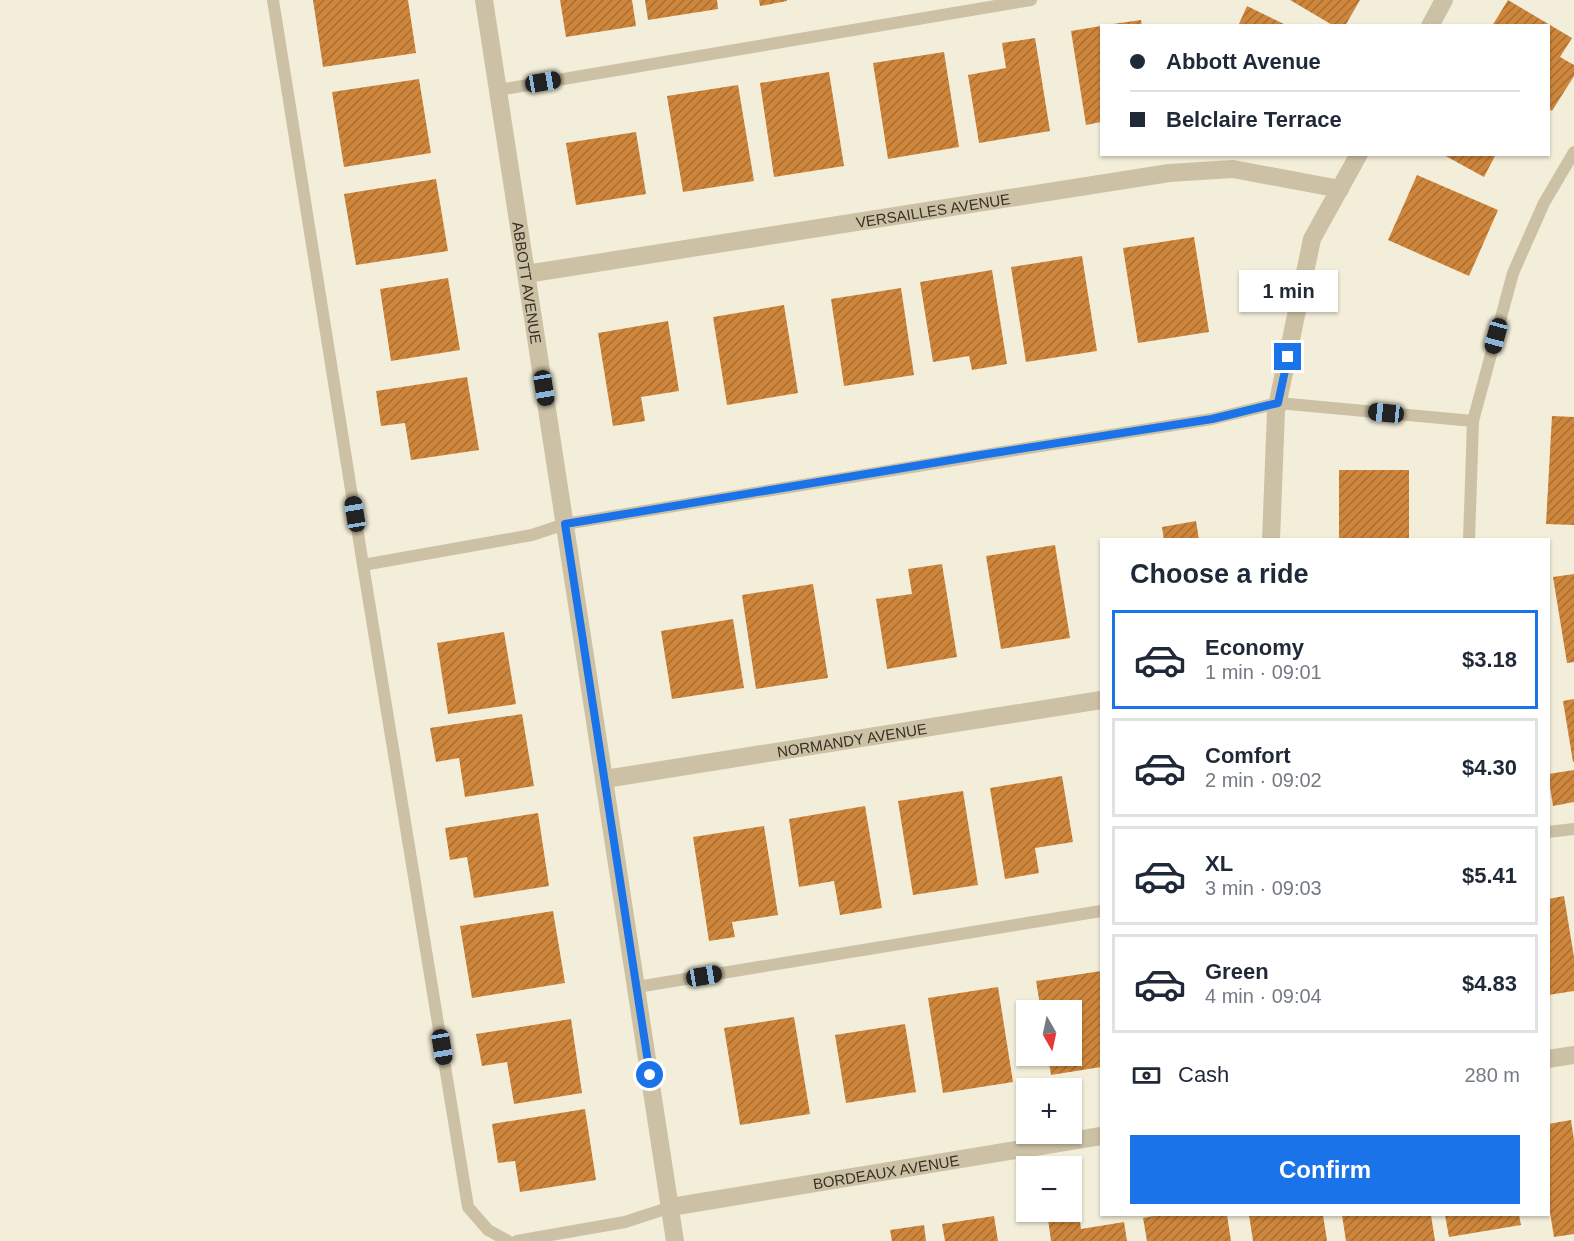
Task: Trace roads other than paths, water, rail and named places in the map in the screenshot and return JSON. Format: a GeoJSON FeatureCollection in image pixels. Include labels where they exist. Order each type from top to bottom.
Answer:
{"type":"FeatureCollection","features":[{"type":"Feature","properties":{"kind":"street","name":"ABBOTT AVENUE"},"geometry":{"type":"LineString","coordinates":[[484,0],[675,1241]]}},
{"type":"Feature","properties":{"kind":"street"},"geometry":{"type":"LineString","coordinates":[[1431,24],[1444,0]]}},
{"type":"Feature","properties":{"kind":"street"},"geometry":{"type":"LineString","coordinates":[[1271,538],[1276,411],[1312,239],[1358,156]]}},
{"type":"Feature","properties":{"kind":"street","name":"VERSAILLES AVENUE"},"geometry":{"type":"LineString","coordinates":[[526,274],[1169,173],[1233,168],[1340,189]]}},
{"type":"Feature","properties":{"kind":"street","name":"NORMANDY AVENUE"},"geometry":{"type":"LineString","coordinates":[[604,779],[1100,700]]}},
{"type":"Feature","properties":{"kind":"street"},"geometry":{"type":"LineString","coordinates":[[1550,1059],[1574,1055]]}},
{"type":"Feature","properties":{"kind":"street","name":"BORDEAUX AVENUE"},"geometry":{"type":"LineString","coordinates":[[670,1207],[1100,1136]]}},
{"type":"Feature","properties":{"kind":"lane"},"geometry":{"type":"LineString","coordinates":[[273,0],[468,1208],[488,1230],[508,1241]]}},
{"type":"Feature","properties":{"kind":"lane"},"geometry":{"type":"LineString","coordinates":[[498,90],[1031,0]]}},
{"type":"Feature","properties":{"kind":"lane"},"geometry":{"type":"LineString","coordinates":[[1469,538],[1473,421],[1513,273],[1544,203],[1574,152]]}},
{"type":"Feature","properties":{"kind":"lane"},"geometry":{"type":"LineString","coordinates":[[363,565],[532,535],[565,524],[1212,419],[1278,403],[1473,421]]}},
{"type":"Feature","properties":{"kind":"lane"},"geometry":{"type":"LineString","coordinates":[[1550,832],[1574,829]]}},
{"type":"Feature","properties":{"kind":"lane"},"geometry":{"type":"LineString","coordinates":[[637,987],[1100,911]]}},
{"type":"Feature","properties":{"kind":"lane"},"geometry":{"type":"LineString","coordinates":[[517,1241],[625,1222],[670,1207]]}}]}
